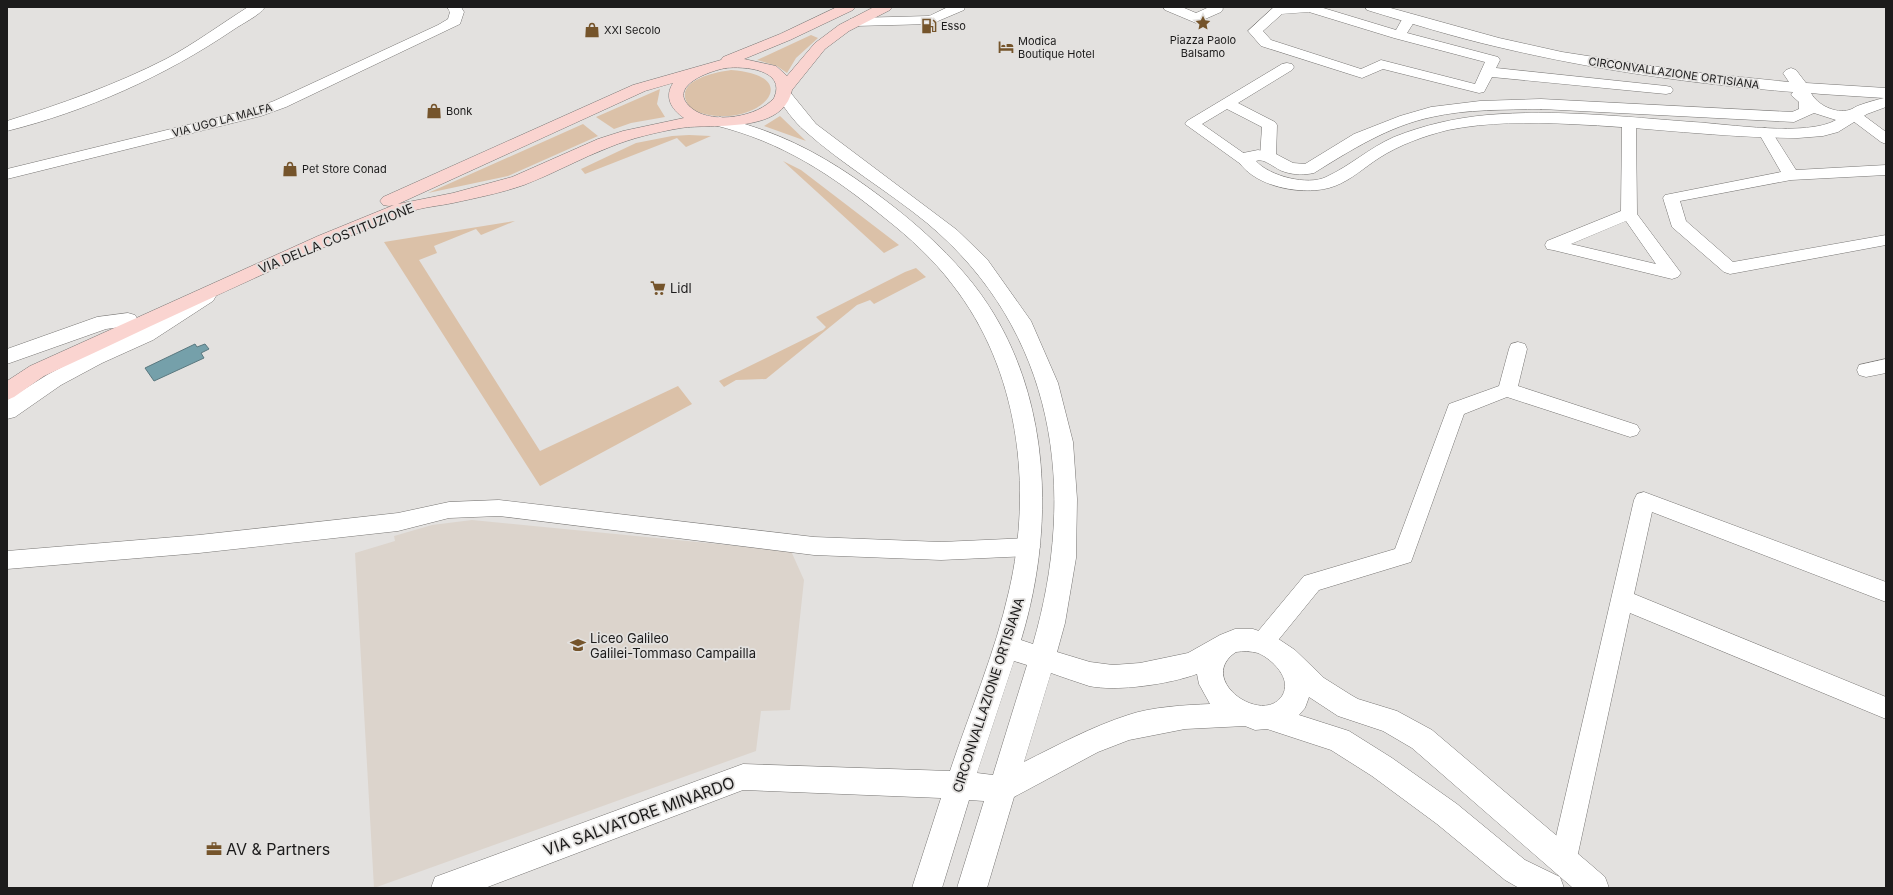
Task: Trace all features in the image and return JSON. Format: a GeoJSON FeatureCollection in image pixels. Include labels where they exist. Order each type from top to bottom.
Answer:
{"type":"FeatureCollection","features":[{"type":"Feature","properties":{"kind":"main road","name":"VIA DELLA COSTITUZIONE"},"geometry":{"type":"LineString","coordinates":[[7,374],[639,88],[701,70],[761,48],[848,7]]}},
{"type":"Feature","properties":{"kind":"main road"},"geometry":{"type":"LineString","coordinates":[[784,92],[820,46],[855,22],[885,7]]}},
{"type":"Feature","properties":{"kind":"main road"},"geometry":{"type":"LineString","coordinates":[[712,121],[685,112],[679,106],[676,99],[676,91],[680,84],[701,70],[733,63],[759,66],[778,75],[783,81],[784,92]]}},
{"type":"Feature","properties":{"kind":"main road","name":"VIA DELLA COSTITUZIONE"},"geometry":{"type":"LineString","coordinates":[[7,392],[37,371],[324,240],[408,206],[454,198],[518,181],[604,143],[656,128],[712,121],[732,121],[755,117],[774,107],[784,92]]}},
{"type":"Feature","properties":{"kind":"street"},"geometry":{"type":"LineString","coordinates":[[7,126],[49,113],[108,91],[171,62],[258,7]]}},
{"type":"Feature","properties":{"kind":"street","name":"VIA UGO LA MALFA"},"geometry":{"type":"LineString","coordinates":[[7,174],[247,115],[280,104],[443,28],[455,21],[458,12],[454,7]]}},
{"type":"Feature","properties":{"kind":"street"},"geometry":{"type":"LineString","coordinates":[[1170,7],[1196,19],[1216,9],[1213,7]]}},
{"type":"Feature","properties":{"kind":"street","name":"CIRCONVALLAZIONE ORTISIANA"},"geometry":{"type":"LineString","coordinates":[[1372,7],[1412,12],[1613,52],[1671,61],[1791,73],[1886,80]]}},
{"type":"Feature","properties":{"kind":"street","name":"CIRCONVALLAZIONE ORTISIANA"},"geometry":{"type":"LineString","coordinates":[[1412,12],[1501,42],[1618,67],[1776,86],[1886,93]]}},
{"type":"Feature","properties":{"kind":"street"},"geometry":{"type":"LineString","coordinates":[[1791,73],[1801,88],[1808,103],[1807,111],[1803,114],[1786,118],[1541,104],[1452,108],[1406,119],[1360,138],[1308,170],[1303,177],[1294,184],[1261,175],[1250,168],[1247,162],[1249,157],[1258,155],[1268,157],[1303,177],[1329,183],[1380,150],[1424,132],[1466,122],[1549,118],[1765,132],[1806,133],[1825,131],[1838,127],[1856,114],[1886,102]]}},
{"type":"Feature","properties":{"kind":"street"},"geometry":{"type":"LineString","coordinates":[[1839,76],[1859,108],[1856,114]]}},
{"type":"Feature","properties":{"kind":"street"},"geometry":{"type":"LineString","coordinates":[[1776,86],[1788,89],[1815,108],[1830,114],[1856,114]]}},
{"type":"Feature","properties":{"kind":"street"},"geometry":{"type":"LineString","coordinates":[[784,92],[810,127],[932,218],[951,234],[980,263],[1021,321],[1048,383],[1061,436],[1066,500],[1064,558],[1052,623],[972,888]]}},
{"type":"Feature","properties":{"kind":"street","name":"CIRCONVALLAZIONE ORTISIANA"},"geometry":{"type":"LineString","coordinates":[[712,121],[771,137],[820,162],[862,190],[929,245],[956,274],[978,304],[994,332],[1007,360],[1017,389],[1028,437],[1032,493],[1029,547],[1016,615],[959,785],[927,888]]}},
{"type":"Feature","properties":{"kind":"street"},"geometry":{"type":"LineString","coordinates":[[929,245],[951,234]]}},
{"type":"Feature","properties":{"kind":"street"},"geometry":{"type":"LineString","coordinates":[[7,411],[54,380],[95,358],[146,335],[224,285]]}},
{"type":"Feature","properties":{"kind":"street"},"geometry":{"type":"LineString","coordinates":[[7,358],[104,322],[128,320]]}},
{"type":"Feature","properties":{"kind":"street"},"geometry":{"type":"LineString","coordinates":[[1028,437],[1061,436]]}},
{"type":"Feature","properties":{"kind":"street"},"geometry":{"type":"LineString","coordinates":[[1006,647],[1090,674],[1113,677],[1140,675],[1193,664],[1233,641],[1248,639],[1263,642],[1278,650],[1314,687],[1350,708],[1389,721],[1423,740],[1474,785],[1564,858],[1594,888]]}},
{"type":"Feature","properties":{"kind":"street"},"geometry":{"type":"LineString","coordinates":[[1220,648],[1210,663],[1211,683],[1222,702],[1242,715]]}},
{"type":"Feature","properties":{"kind":"street"},"geometry":{"type":"LineString","coordinates":[[1271,718],[1283,713],[1292,706],[1297,696],[1298,684],[1296,672],[1290,662]]}},
{"type":"Feature","properties":{"kind":"street"},"geometry":{"type":"LineString","coordinates":[[1001,789],[1088,743],[1130,727],[1185,717],[1242,715],[1257,718],[1271,718],[1339,740],[1382,767],[1446,814],[1515,870],[1549,888]]}},
{"type":"Feature","properties":{"kind":"street","name":"VIA SALVATORE MINARDO"},"geometry":{"type":"LineString","coordinates":[[446,888],[742,777],[959,785],[1001,789]]}},
{"type":"Feature","properties":{"kind":"lane"},"geometry":{"type":"LineString","coordinates":[[855,22],[931,20],[959,7]]}},
{"type":"Feature","properties":{"kind":"lane"},"geometry":{"type":"LineString","coordinates":[[1310,8],[1399,35],[1493,60],[1489,72],[1479,89],[1381,64],[1362,74],[1266,43],[1255,31],[1278,10],[1310,8]]}},
{"type":"Feature","properties":{"kind":"lane"},"geometry":{"type":"LineString","coordinates":[[1399,35],[1412,12]]}},
{"type":"Feature","properties":{"kind":"lane"},"geometry":{"type":"LineString","coordinates":[[1247,162],[1192,124],[1287,67]]}},
{"type":"Feature","properties":{"kind":"lane"},"geometry":{"type":"LineString","coordinates":[[1489,72],[1666,90]]}},
{"type":"Feature","properties":{"kind":"lane"},"geometry":{"type":"LineString","coordinates":[[1227,103],[1270,125],[1268,157]]}},
{"type":"Feature","properties":{"kind":"lane"},"geometry":{"type":"LineString","coordinates":[[1500,105],[1509,119]]}},
{"type":"Feature","properties":{"kind":"lane"},"geometry":{"type":"LineString","coordinates":[[1856,114],[1886,139]]}},
{"type":"Feature","properties":{"kind":"lane"},"geometry":{"type":"LineString","coordinates":[[1629,122],[1629,214],[1672,273],[1553,245],[1629,214]]}},
{"type":"Feature","properties":{"kind":"lane"},"geometry":{"type":"LineString","coordinates":[[1765,132],[1791,175]]}},
{"type":"Feature","properties":{"kind":"lane"},"geometry":{"type":"LineString","coordinates":[[1886,170],[1791,175],[1671,198],[1678,223],[1730,268],[1886,240]]}},
{"type":"Feature","properties":{"kind":"lane"},"geometry":{"type":"LineString","coordinates":[[1507,390],[1518,349]]}},
{"type":"Feature","properties":{"kind":"lane"},"geometry":{"type":"LineString","coordinates":[[1866,370],[1886,366]]}},
{"type":"Feature","properties":{"kind":"lane"},"geometry":{"type":"LineString","coordinates":[[1263,642],[1312,584],[1403,556],[1456,409],[1507,390],[1630,430]]}},
{"type":"Feature","properties":{"kind":"lane"},"geometry":{"type":"LineString","coordinates":[[1564,858],[1644,500],[1886,592]]}},
{"type":"Feature","properties":{"kind":"lane"},"geometry":{"type":"LineString","coordinates":[[7,560],[199,544],[398,522],[449,510],[499,508],[814,546],[941,551],[1029,547]]}},
{"type":"Feature","properties":{"kind":"lane"},"geometry":{"type":"LineString","coordinates":[[1622,599],[1886,708]]}},
{"type":"Feature","properties":{"kind":"shaded area"},"geometry":{"type":"Polygon","coordinates":[[[811,35],[818,38],[796,58],[787,73],[777,66],[757,60],[811,35]]]}},
{"type":"Feature","properties":{"kind":"shaded area"},"geometry":{"type":"Polygon","coordinates":[[[731,70],[755,74],[767,82],[771,91],[766,100],[755,108],[740,114],[721,116],[699,112],[692,110],[689,107],[685,95],[687,88],[692,83],[707,75],[731,70]]]}},
{"type":"Feature","properties":{"kind":"shaded area"},"geometry":{"type":"Polygon","coordinates":[[[660,89],[657,104],[665,117],[631,123],[614,129],[596,117],[660,89]]]}},
{"type":"Feature","properties":{"kind":"shaded area"},"geometry":{"type":"Polygon","coordinates":[[[780,116],[806,141],[764,126],[780,116]]]}},
{"type":"Feature","properties":{"kind":"shaded area"},"geometry":{"type":"Polygon","coordinates":[[[583,124],[598,136],[508,176],[428,193],[583,124]]]}},
{"type":"Feature","properties":{"kind":"shaded area"},"geometry":{"type":"Polygon","coordinates":[[[672,136],[711,136],[686,147],[677,138],[585,174],[581,169],[636,143],[672,136]]]}},
{"type":"Feature","properties":{"kind":"shaded area"},"geometry":{"type":"Polygon","coordinates":[[[783,161],[801,170],[899,245],[884,253],[783,161]]]}},
{"type":"Feature","properties":{"kind":"shaded area"},"geometry":{"type":"Polygon","coordinates":[[[515,221],[481,235],[476,229],[434,246],[437,253],[419,260],[540,451],[678,386],[692,404],[540,486],[384,242],[515,221]]]}},
{"type":"Feature","properties":{"kind":"shaded area"},"geometry":{"type":"Polygon","coordinates":[[[916,268],[926,277],[874,304],[870,300],[857,305],[766,379],[736,380],[724,387],[719,381],[823,330],[826,327],[816,317],[905,272],[916,268]]]}},
{"type":"Feature","properties":{"kind":"shaded area","name":"Liceo Galileo Galilei-Tommaso Campailla"},"geometry":{"type":"Polygon","coordinates":[[[472,520],[791,551],[804,580],[790,710],[761,711],[756,751],[374,888],[355,553],[395,541],[394,536],[432,525],[472,520]]]}},
{"type":"Feature","properties":{"kind":"water"},"geometry":{"type":"Polygon","coordinates":[[[195,344],[197,347],[205,344],[209,349],[201,353],[204,358],[154,381],[145,368],[195,344]]]}},
{"type":"Feature","properties":{"kind":"place","name":"Piazza Paolo Balsamo"},"geometry":{"type":"Point","coordinates":[1203,23]}},
{"type":"Feature","properties":{"kind":"place","name":"Esso"},"geometry":{"type":"Point","coordinates":[929,26]}},
{"type":"Feature","properties":{"kind":"place","name":"XXI Secolo"},"geometry":{"type":"Point","coordinates":[592,30]}},
{"type":"Feature","properties":{"kind":"place","name":"Modica Boutique Hotel"},"geometry":{"type":"Point","coordinates":[1006,47]}},
{"type":"Feature","properties":{"kind":"place","name":"Bonk"},"geometry":{"type":"Point","coordinates":[434,111]}},
{"type":"Feature","properties":{"kind":"place","name":"Pet Store Conad"},"geometry":{"type":"Point","coordinates":[290,169]}},
{"type":"Feature","properties":{"kind":"place","name":"Lidl"},"geometry":{"type":"Point","coordinates":[658,288]}},
{"type":"Feature","properties":{"kind":"place","name":"Liceo Galileo Galilei-Tommaso Campailla"},"geometry":{"type":"Point","coordinates":[578,645]}},
{"type":"Feature","properties":{"kind":"place","name":"AV & Partners"},"geometry":{"type":"Point","coordinates":[214,849]}}]}
